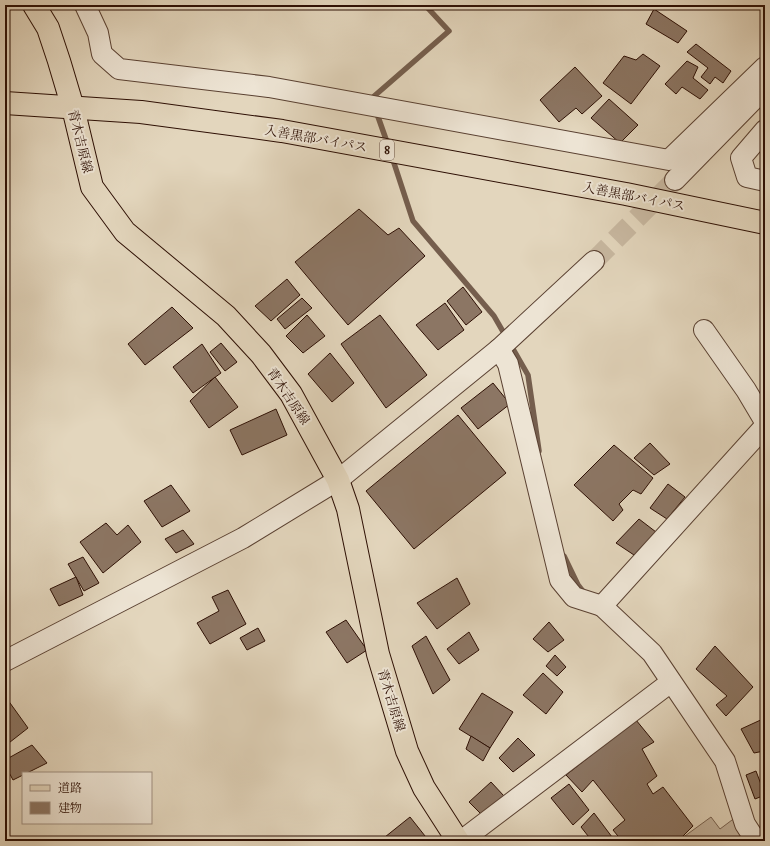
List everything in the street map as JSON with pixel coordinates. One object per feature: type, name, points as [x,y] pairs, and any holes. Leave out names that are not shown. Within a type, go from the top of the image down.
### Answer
[{"type":"main road","name":"青木吉原線","points":[[34,5],[48,28],[73,108],[92,187],[125,232],[226,316],[261,354],[291,394],[338,480],[348,509],[378,654],[407,751],[424,788],[458,841]]},
{"type":"main road","name":"入善黒部バイパス","points":[[5,103],[141,112],[282,131],[626,194],[765,223]]},
{"type":"street","points":[[86,5],[98,33],[102,54],[119,69],[269,87],[669,160],[765,67]]},
{"type":"street","points":[[675,180],[765,88]]},
{"type":"street","points":[[765,130],[741,158],[747,177],[765,181]]},
{"type":"street","points":[[5,661],[243,538],[338,480],[499,349],[594,261]]},
{"type":"street","points":[[704,330],[746,390],[765,422]]},
{"type":"street","points":[[499,349],[508,364],[560,580],[574,597],[602,606],[652,653],[725,761],[745,824],[756,841]]},
{"type":"street","points":[[602,606],[765,426]]},
{"type":"street","points":[[461,841],[671,682]]},
{"type":"shaded area","points":[[711,817],[720,829],[736,817],[749,841],[678,841]]},
{"type":"building","points":[[654,9],[687,31],[678,43],[646,24]]},
{"type":"building","points":[[696,44],[731,71],[723,83],[715,77],[710,84],[701,77],[708,68],[687,52]]},
{"type":"building","points":[[643,54],[660,66],[631,104],[603,83],[624,56],[636,60]]},
{"type":"building","points":[[687,61],[698,67],[693,78],[708,90],[700,99],[682,87],[676,94],[665,84]]},
{"type":"building","points":[[575,67],[602,96],[582,114],[576,108],[559,122],[540,100]]},
{"type":"building","points":[[609,99],[638,125],[620,143],[591,118]]},
{"type":"building","points":[[359,209],[388,235],[399,228],[425,256],[348,325],[295,262]]},
{"type":"building","points":[[287,279],[300,295],[271,321],[255,306]]},
{"type":"building","points":[[463,287],[482,312],[466,325],[447,301]]},
{"type":"building","points":[[302,298],[312,308],[285,329],[277,319]]},
{"type":"building","points":[[445,303],[464,330],[438,350],[416,325]]},
{"type":"building","points":[[172,307],[193,328],[145,365],[128,344]]},
{"type":"building","points":[[307,315],[325,336],[303,353],[286,336]]},
{"type":"building","points":[[380,315],[427,375],[386,408],[341,344]]},
{"type":"building","points":[[765,339],[765,349],[760,344]]},
{"type":"building","points":[[221,343],[237,362],[225,371],[210,352]]},
{"type":"building","points":[[202,344],[221,373],[193,393],[173,367]]},
{"type":"building","points":[[330,353],[354,383],[332,402],[308,374]]},
{"type":"building","points":[[215,377],[238,407],[209,428],[190,401]]},
{"type":"building","points":[[493,383],[510,404],[478,429],[461,408]]},
{"type":"building","points":[[276,409],[287,435],[242,455],[230,430]]},
{"type":"building","points":[[458,415],[506,473],[414,549],[366,491]]},
{"type":"building","points":[[650,443],[670,464],[654,475],[634,458]]},
{"type":"building","points":[[614,445],[653,478],[641,494],[633,490],[619,504],[623,510],[613,521],[574,485]]},
{"type":"building","points":[[668,484],[685,497],[667,519],[650,508]]},
{"type":"building","points":[[171,485],[190,511],[162,527],[144,501]]},
{"type":"building","points":[[639,519],[656,532],[634,555],[616,543]]},
{"type":"building","points":[[106,523],[117,535],[128,525],[141,542],[103,573],[80,542]]},
{"type":"building","points":[[183,530],[194,544],[176,553],[165,539]]},
{"type":"building","points":[[83,557],[99,583],[84,591],[68,564]]},
{"type":"building","points":[[76,577],[83,595],[59,606],[50,589]]},
{"type":"building","points":[[457,578],[470,604],[437,629],[417,603]]},
{"type":"building","points":[[228,590],[246,624],[210,644],[197,623],[219,611],[212,597]]},
{"type":"building","points":[[346,620],[367,650],[347,663],[326,632]]},
{"type":"building","points":[[549,622],[564,640],[548,652],[533,639]]},
{"type":"building","points":[[258,628],[265,641],[247,650],[240,638]]},
{"type":"building","points":[[469,632],[479,650],[459,664],[447,649]]},
{"type":"building","points":[[426,636],[450,680],[433,694],[412,646]]},
{"type":"building","points":[[715,646],[753,687],[726,716],[716,705],[727,696],[696,669]]},
{"type":"building","points":[[555,655],[566,667],[557,676],[546,666]]},
{"type":"building","points":[[543,673],[563,692],[546,714],[523,695]]},
{"type":"building","points":[[482,693],[513,712],[490,748],[459,729]]},
{"type":"building","points":[[5,696],[28,728],[5,746]]},
{"type":"building","points":[[765,718],[765,753],[764,751],[754,753],[741,729]]},
{"type":"building","points":[[636,720],[654,742],[642,749],[657,776],[647,784],[653,794],[663,787],[693,826],[678,841],[622,841],[613,830],[625,820],[593,780],[582,792],[566,775]]},
{"type":"building","points":[[471,736],[490,748],[483,761],[466,749]]},
{"type":"building","points":[[518,738],[535,755],[513,772],[499,758]]},
{"type":"building","points":[[32,745],[47,763],[29,772],[22,772],[22,776],[13,780],[5,765],[5,760]]},
{"type":"building","points":[[756,771],[765,795],[755,799],[746,775]]},
{"type":"building","points":[[491,782],[504,796],[483,816],[469,802]]},
{"type":"building","points":[[569,784],[589,810],[573,825],[551,798]]},
{"type":"building","points":[[594,813],[615,841],[592,841],[581,827]]},
{"type":"building","points":[[410,817],[429,841],[380,841]]},
{"type":"waterway","points":[[373,101],[372,98],[449,31],[425,5]]},
{"type":"waterway","points":[[376,111],[388,145]]},
{"type":"waterway","points":[[392,157],[413,221],[494,316],[528,375],[539,451]]},
{"type":"waterway","points":[[564,556],[578,585],[585,594]]},
{"type":"tunnel","points":[[594,261],[675,180]]}]
